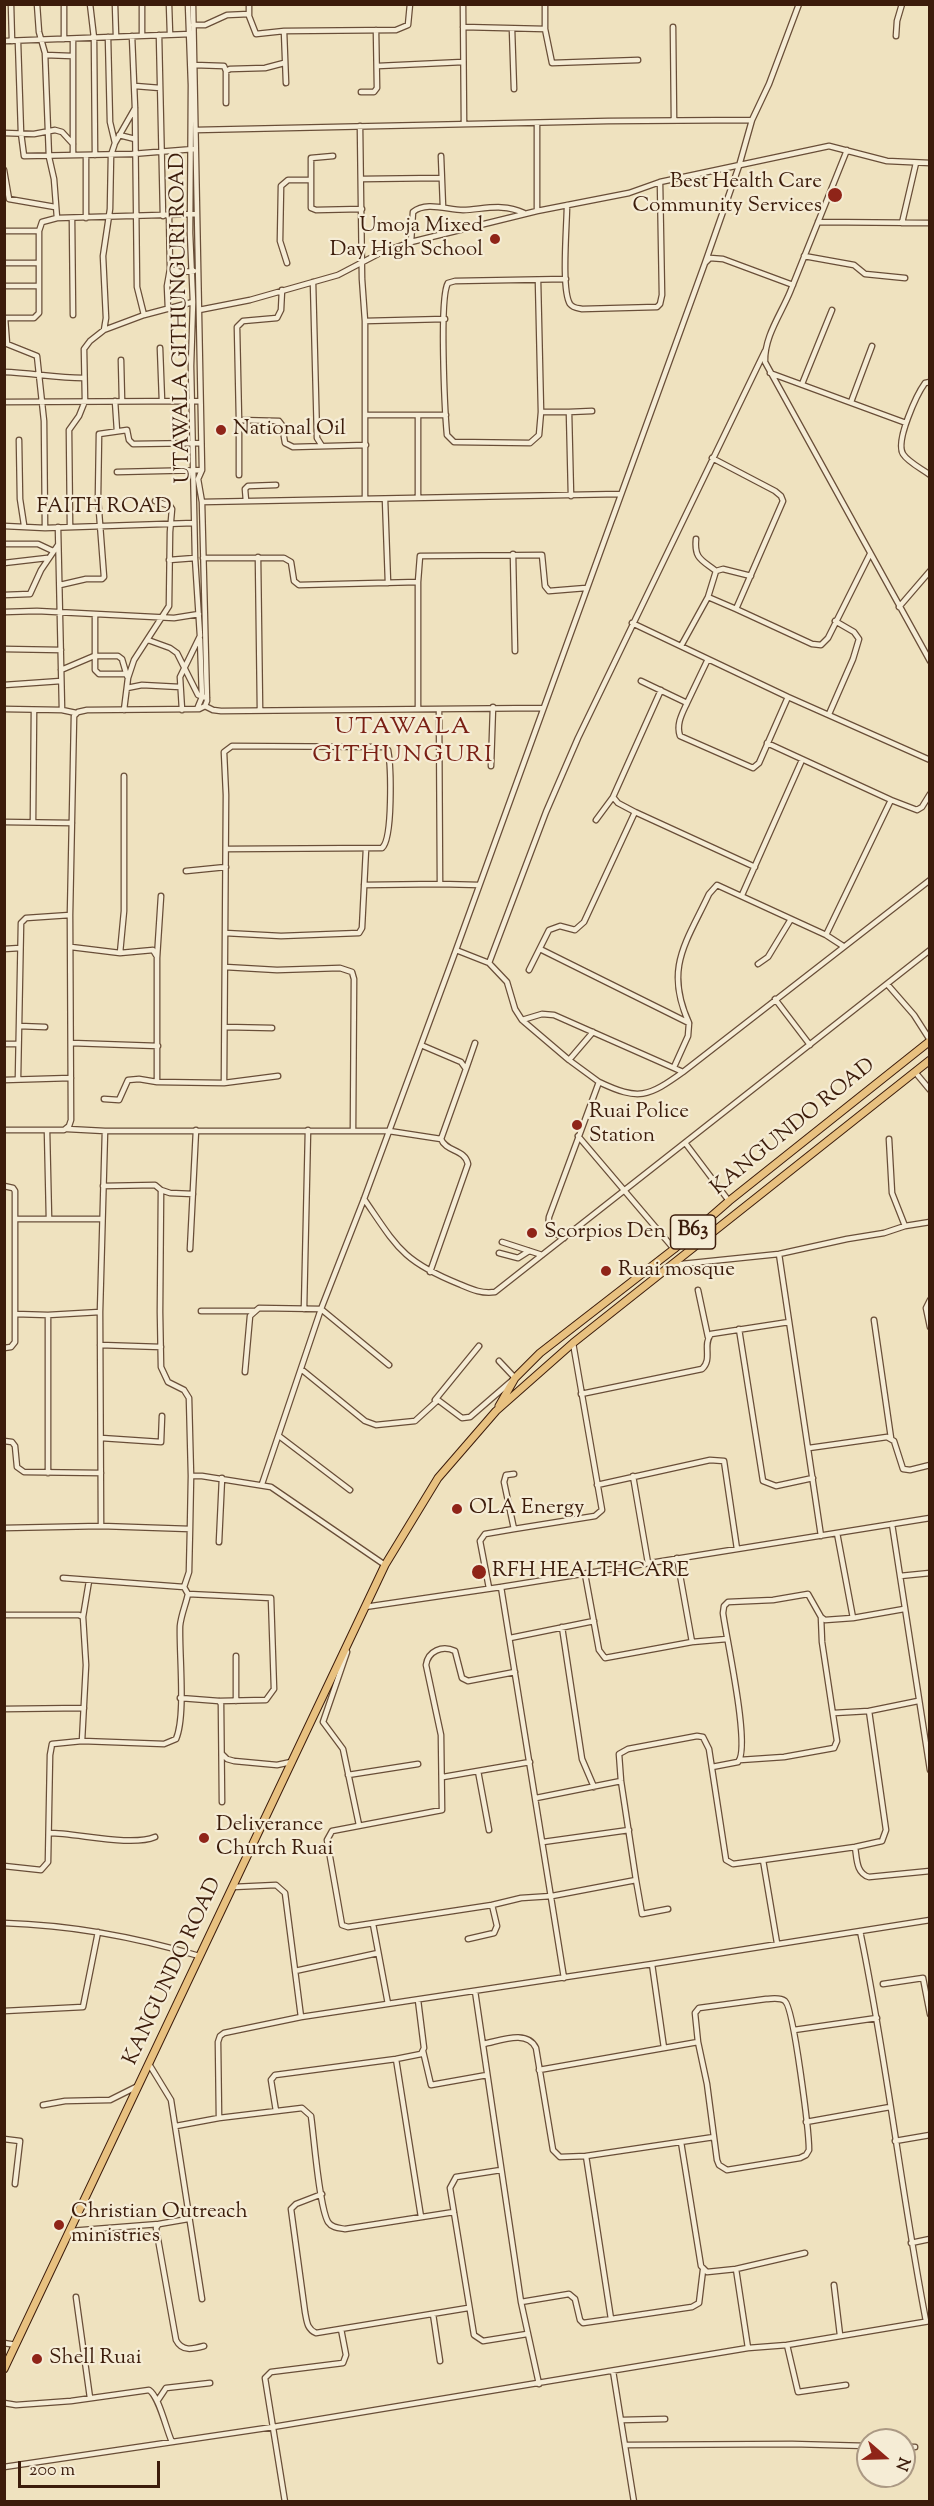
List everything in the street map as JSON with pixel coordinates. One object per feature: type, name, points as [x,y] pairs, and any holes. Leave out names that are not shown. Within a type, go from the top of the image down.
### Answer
[{"type":"highway","name":"KANGUNDO ROAD","points":[[496,1411],[515,1378],[540,1353],[674,1249],[729,1201],[929,1042]]},
{"type":"highway","name":"KANGUNDO ROAD","points":[[4,2369],[6,2359],[16,2345],[365,1607],[386,1565],[438,1478],[496,1411],[573,1343],[930,1060]]},
{"type":"highway","points":[[540,1353],[542,1359],[550,1363]]},
{"type":"street","points":[[11,4],[12,41]]},
{"type":"street","points":[[37,4],[45,55],[48,157],[54,179],[57,218]]},
{"type":"street","points":[[64,4],[64,39]]},
{"type":"street","points":[[90,4],[94,38],[95,155]]},
{"type":"street","points":[[115,4],[116,36]]},
{"type":"street","points":[[142,4],[142,36]]},
{"type":"street","points":[[169,4],[170,34]]},
{"type":"street","points":[[18,42],[24,156],[136,154],[194,149],[188,4]]},
{"type":"street","name":"UTAWALA GITHUNGURI ROAD","points":[[193,4],[191,34],[196,130],[194,149],[198,271],[195,294],[199,310],[202,470],[198,479],[202,502],[620,494]]},
{"type":"street","points":[[249,4],[249,14],[256,34],[284,31],[405,28],[410,19],[410,4]]},
{"type":"street","points":[[463,4],[464,124]]},
{"type":"street","points":[[545,4],[545,29],[552,63],[638,60]]},
{"type":"street","points":[[262,1484],[321,1308],[456,950],[705,263],[739,166],[752,120],[769,84],[799,4]]},
{"type":"street","points":[[896,36],[902,4]]},
{"type":"street","points":[[193,25],[205,25],[227,15],[249,14]]},
{"type":"street","points":[[463,27],[545,29]]},
{"type":"street","points":[[674,27],[674,120]]},
{"type":"street","points":[[512,29],[514,89]]},
{"type":"street","points":[[361,92],[376,90],[378,66],[376,30]]},
{"type":"street","points":[[284,31],[286,83]]},
{"type":"street","points":[[4,41],[191,34]]},
{"type":"street","points":[[159,35],[161,151],[170,269],[168,309]]},
{"type":"street","points":[[132,36],[135,86],[137,287],[144,315]]},
{"type":"street","points":[[108,37],[110,122],[115,143]]},
{"type":"street","points":[[73,39],[73,155]]},
{"type":"street","points":[[45,55],[72,56]]},
{"type":"street","points":[[378,66],[463,62]]},
{"type":"street","points":[[226,71],[265,68],[284,63]]},
{"type":"street","points":[[194,64],[224,66],[226,103]]},
{"type":"street","points":[[135,86],[160,88]]},
{"type":"street","points":[[104,330],[106,318],[103,256],[108,218],[111,155],[119,135],[135,108]]},
{"type":"street","points":[[196,130],[752,120]]},
{"type":"street","points":[[537,123],[537,211]]},
{"type":"street","points":[[360,126],[365,321],[365,499]]},
{"type":"street","points":[[4,133],[58,130],[73,144]]},
{"type":"street","points":[[119,135],[135,139]]},
{"type":"street","points":[[199,310],[250,300],[339,274],[411,242],[537,211],[629,193],[660,182],[830,146],[887,161],[930,163]]},
{"type":"street","points":[[489,963],[546,812],[578,738],[765,351],[847,150]]},
{"type":"street","points":[[86,155],[86,218]]},
{"type":"street","points":[[333,156],[311,158],[310,180],[313,209],[362,209]]},
{"type":"street","points":[[441,156],[440,178],[443,207]]},
{"type":"street","points":[[902,223],[916,163]]},
{"type":"street","points":[[4,170],[9,199],[55,207]]},
{"type":"street","points":[[362,179],[440,178]]},
{"type":"street","points":[[287,263],[280,241],[281,186],[288,180],[310,180]]},
{"type":"street","points":[[567,205],[567,296],[574,308],[648,308],[660,304],[662,295],[660,182]]},
{"type":"street","points":[[411,242],[413,212],[418,208],[443,207],[465,210],[495,206],[511,208],[525,214]]},
{"type":"street","points":[[45,528],[41,376],[35,354],[7,344],[5,318],[37,316],[39,231],[42,222],[57,218],[195,214],[191,272],[195,294],[191,366],[194,523],[206,706],[221,711],[543,708]]},
{"type":"street","points":[[72,218],[73,315]]},
{"type":"street","points":[[818,222],[930,223]]},
{"type":"street","points":[[4,231],[39,231]]},
{"type":"street","points":[[804,256],[854,265],[865,274],[905,278]]},
{"type":"street","points":[[705,263],[711,258],[723,259],[793,285]]},
{"type":"street","points":[[4,264],[39,263]]},
{"type":"street","points":[[170,269],[180,272],[198,271]]},
{"type":"street","points":[[538,280],[541,412],[539,435],[530,443],[454,442],[447,435],[446,415],[444,294],[448,283],[566,279]]},
{"type":"street","points":[[313,282],[317,438],[322,446]]},
{"type":"street","points":[[4,286],[39,286]]},
{"type":"street","points":[[239,475],[237,327],[243,321],[277,318],[282,310],[282,290]]},
{"type":"street","points":[[70,526],[69,430],[79,416],[85,401],[83,378],[86,345],[104,330],[144,315],[193,302]]},
{"type":"street","points":[[802,384],[832,310]]},
{"type":"street","points":[[365,321],[445,319]]},
{"type":"street","points":[[851,402],[872,346]]},
{"type":"street","points":[[160,348],[162,401]]},
{"type":"street","points":[[765,351],[765,362],[769,373],[930,661]]},
{"type":"street","points":[[121,360],[122,401]]},
{"type":"street","points":[[4,372],[34,373],[55,378],[83,378]]},
{"type":"street","points":[[769,373],[906,423]]},
{"type":"street","points":[[930,382],[925,383],[918,393],[915,406],[906,423],[901,445],[903,454],[930,475]]},
{"type":"street","points":[[115,401],[117,431]]},
{"type":"street","points":[[4,402],[200,401]]},
{"type":"street","points":[[541,412],[592,411]]},
{"type":"street","points":[[569,412],[571,496]]},
{"type":"street","points":[[366,415],[446,415]]},
{"type":"street","points":[[418,416],[418,498]]},
{"type":"street","points":[[238,420],[279,421],[282,425],[285,443],[289,446],[366,445]]},
{"type":"street","points":[[60,585],[71,581],[104,577],[97,437],[102,433],[117,431],[128,432],[129,440],[133,444],[200,443]]},
{"type":"street","points":[[19,440],[24,525]]},
{"type":"street","points":[[712,458],[775,491],[783,501],[736,609]]},
{"type":"street","points":[[117,472],[202,470]]},
{"type":"street","points":[[246,501],[245,489],[248,486],[276,485]]},
{"type":"street","points":[[385,499],[388,583]]},
{"type":"street","points":[[127,676],[134,660],[169,606],[171,506],[155,501]]},
{"type":"street","points":[[197,709],[204,698],[202,502]]},
{"type":"street","name":"FAITH ROAD","points":[[4,526],[24,525],[45,528],[203,522]]},
{"type":"street","points":[[58,527],[62,710]]},
{"type":"street","points":[[696,539],[697,556],[716,571]]},
{"type":"street","points":[[4,544],[38,544],[53,551]]},
{"type":"street","points":[[4,595],[30,594],[47,558],[58,545]]},
{"type":"street","points":[[513,554],[515,651]]},
{"type":"street","points":[[708,597],[818,645],[826,642],[870,554]]},
{"type":"street","points":[[418,709],[420,556],[542,555],[545,586],[549,591],[586,588]]},
{"type":"street","points":[[258,557],[260,710]]},
{"type":"street","points":[[203,558],[258,557],[289,560],[294,581],[299,585],[418,582]]},
{"type":"street","points":[[4,563],[47,558]]},
{"type":"street","points":[[169,560],[195,558]]},
{"type":"street","points":[[716,571],[723,569],[751,576]]},
{"type":"street","points":[[681,646],[708,597],[716,571]]},
{"type":"street","points":[[899,607],[930,571]]},
{"type":"street","points":[[4,612],[163,617],[186,617],[199,614]]},
{"type":"street","points":[[95,614],[96,673],[127,676]]},
{"type":"street","points":[[829,714],[856,654],[858,639],[854,632],[835,621]]},
{"type":"street","points":[[632,623],[788,697],[930,760]]},
{"type":"street","points":[[182,710],[180,677],[200,636]]},
{"type":"street","points":[[148,640],[174,650],[186,667],[198,695],[204,698]]},
{"type":"street","points":[[4,649],[61,650]]},
{"type":"street","points":[[61,669],[94,656],[120,657],[127,676],[124,710]]},
{"type":"street","points":[[708,659],[679,719],[678,730],[680,736],[686,740],[753,768],[759,763],[788,697]]},
{"type":"street","points":[[4,685],[61,681]]},
{"type":"street","points":[[641,681],[687,703]]},
{"type":"street","points":[[127,688],[142,685],[180,687]]},
{"type":"street","points":[[596,820],[613,797],[661,690]]},
{"type":"street","points":[[4,709],[62,710],[76,713],[87,710],[182,710],[206,706]]},
{"type":"street","points":[[491,766],[493,707]]},
{"type":"street","points":[[439,709],[440,884]]},
{"type":"street","points":[[33,822],[34,710]]},
{"type":"street","points":[[67,1129],[70,1120],[71,1078],[70,915],[73,721],[76,713]]},
{"type":"street","points":[[767,743],[917,810],[922,807],[930,794]]},
{"type":"street","points":[[224,1083],[226,849],[224,752],[230,747],[384,747],[389,752],[387,840],[382,848],[226,849]]},
{"type":"street","points":[[742,895],[802,760]]},
{"type":"street","points":[[120,953],[124,911],[124,776]]},
{"type":"street","points":[[613,797],[618,803],[635,812],[755,867]]},
{"type":"street","points":[[826,935],[891,800]]},
{"type":"street","points":[[529,970],[553,927],[575,930],[584,922],[635,812]]},
{"type":"street","points":[[4,822],[72,823]]},
{"type":"street","points":[[225,933],[281,936],[354,935],[359,933],[362,928],[366,849]]},
{"type":"street","points":[[186,871],[226,867]]},
{"type":"street","points":[[456,950],[489,963],[507,982],[515,1009],[522,1020],[569,1060],[599,1082],[628,1093],[644,1095],[651,1093],[683,1072],[930,880]]},
{"type":"street","points":[[364,885],[479,885]]},
{"type":"street","points":[[674,1067],[688,1036],[689,1023],[678,991],[676,974],[680,959],[713,888],[720,885],[826,935],[843,946]]},
{"type":"street","points":[[157,1082],[157,958],[161,896]]},
{"type":"street","points":[[18,1078],[21,923],[26,918],[70,915]]},
{"type":"street","points":[[758,964],[768,957],[791,919]]},
{"type":"street","points":[[71,947],[120,953],[153,950],[157,958]]},
{"type":"street","points":[[4,949],[20,948]]},
{"type":"street","points":[[540,949],[689,1023]]},
{"type":"street","points":[[364,1198],[405,1255],[430,1272],[488,1293],[495,1292],[930,950]]},
{"type":"street","points":[[225,967],[277,970],[340,968],[352,972],[354,979],[353,1131]]},
{"type":"street","points":[[887,984],[914,1015],[929,1042]]},
{"type":"street","points":[[776,999],[810,1045]]},
{"type":"street","points":[[522,1020],[550,1014],[683,1072]]},
{"type":"street","points":[[19,1026],[45,1027]]},
{"type":"street","points":[[225,1027],[272,1028]]},
{"type":"street","points":[[569,1060],[593,1032]]},
{"type":"street","points":[[71,1043],[158,1046]]},
{"type":"street","points":[[441,1139],[475,1043]]},
{"type":"street","points":[[4,1044],[18,1044]]},
{"type":"street","points":[[421,1045],[461,1062],[466,1069]]},
{"type":"street","points":[[915,1072],[930,1089]]},
{"type":"street","points":[[104,1099],[119,1100],[128,1080],[224,1083],[278,1076]]},
{"type":"street","points":[[4,1080],[71,1078]]},
{"type":"street","points":[[564,1238],[551,1232],[548,1225],[599,1082]]},
{"type":"street","points":[[4,1130],[389,1131],[441,1139],[447,1147],[463,1155],[468,1164],[430,1272]]},
{"type":"street","points":[[47,1130],[49,1219]]},
{"type":"street","points":[[190,1249],[196,1130]]},
{"type":"street","points":[[304,1309],[308,1130]]},
{"type":"street","points":[[101,1526],[100,1312],[105,1131]]},
{"type":"street","points":[[578,1136],[674,1249]]},
{"type":"street","points":[[889,1138],[892,1193],[905,1226]]},
{"type":"street","points":[[686,1144],[729,1201]]},
{"type":"street","points":[[103,1186],[155,1185],[161,1191],[193,1194]]},
{"type":"street","points":[[4,1186],[13,1188],[15,1191],[16,1219],[15,1342],[11,1347],[4,1348]]},
{"type":"street","points":[[4,1866],[33,1870],[45,1867],[49,1833],[50,1748],[52,1744],[82,1741],[164,1744],[171,1743],[179,1732],[180,1624],[188,1594],[184,1587],[189,1572],[191,1476],[189,1398],[184,1390],[168,1382],[164,1375],[161,1347],[161,1191]]},
{"type":"street","points":[[16,1219],[102,1219]]},
{"type":"street","points":[[668,1266],[779,1254],[930,1222]]},
{"type":"street","points":[[502,1242],[542,1256]]},
{"type":"street","points":[[499,1253],[518,1258],[529,1251]]},
{"type":"street","points":[[779,1254],[821,1536]]},
{"type":"street","points":[[581,1394],[702,1369],[708,1360],[708,1337],[698,1290]]},
{"type":"street","points":[[930,1300],[926,1308],[930,1327]]},
{"type":"street","points":[[245,1372],[250,1316],[259,1308],[321,1308],[389,1365]]},
{"type":"street","points":[[201,1311],[254,1311]]},
{"type":"street","points":[[15,1314],[100,1312]]},
{"type":"street","points":[[48,1315],[48,1473]]},
{"type":"street","points":[[874,1320],[891,1438],[903,1469],[910,1470],[930,1465]]},
{"type":"street","points":[[708,1337],[739,1329],[789,1322]]},
{"type":"street","points":[[739,1329],[763,1481],[777,1486],[813,1478]]},
{"type":"street","points":[[489,1588],[480,1541],[485,1534],[599,1514],[602,1507],[573,1343]]},
{"type":"street","points":[[100,1346],[161,1347]]},
{"type":"street","points":[[301,1369],[371,1424],[416,1421],[479,1346]]},
{"type":"street","points":[[434,1401],[441,1401],[466,1419],[515,1378],[499,1361]]},
{"type":"street","points":[[101,1438],[161,1442],[162,1416]]},
{"type":"street","points":[[279,1436],[350,1490]]},
{"type":"street","points":[[809,1448],[891,1438]]},
{"type":"street","points":[[4,1441],[12,1442],[15,1446],[17,1467],[20,1470],[48,1473],[101,1473]]},
{"type":"street","points":[[597,1485],[710,1460],[724,1461],[737,1549]]},
{"type":"street","points":[[514,1474],[507,1475],[504,1482],[514,1529]]},
{"type":"street","points":[[191,1476],[271,1487],[386,1565]]},
{"type":"street","points":[[633,1476],[648,1563]]},
{"type":"street","points":[[219,1542],[222,1479]]},
{"type":"street","points":[[365,1607],[930,1518]]},
{"type":"street","points":[[892,1524],[918,1701],[927,1735],[930,1770]]},
{"type":"street","points":[[4,1528],[101,1526],[190,1529]]},
{"type":"street","points":[[837,1533],[853,1618]]},
{"type":"street","points":[[677,1558],[692,1642]]},
{"type":"street","points":[[900,1576],[930,1573]]},
{"type":"street","points":[[585,1574],[599,1650],[605,1658],[692,1642],[727,1639]]},
{"type":"street","points":[[63,1578],[184,1587]]},
{"type":"street","points":[[82,1741],[86,1665],[83,1617],[89,1581]]},
{"type":"street","points":[[501,1587],[564,1978]]},
{"type":"street","points":[[180,1698],[219,1701],[266,1700],[274,1689],[271,1599],[188,1594]]},
{"type":"street","points":[[712,1767],[740,1760],[784,1757],[834,1748],[837,1741],[822,1642],[821,1617],[808,1594],[773,1600],[728,1602],[724,1606],[723,1613],[739,1710],[743,1753],[740,1760]]},
{"type":"street","points":[[821,1617],[830,1621],[904,1609]]},
{"type":"street","points":[[4,1615],[79,1615],[83,1617]]},
{"type":"street","points":[[510,1638],[594,1621]]},
{"type":"street","points":[[562,1627],[582,1759],[594,1787]]},
{"type":"street","points":[[349,1640],[338,1682],[323,1722],[343,1749],[359,1826]]},
{"type":"street","points":[[515,1672],[468,1681],[462,1678],[455,1651],[438,1650],[428,1658],[426,1665],[441,1735],[442,1810],[332,1831],[327,1840],[327,1849],[340,1923],[345,1927],[373,1924],[492,1905],[521,1898],[552,1896],[636,1880]]},
{"type":"street","points":[[236,1656],[236,1701]]},
{"type":"street","points":[[219,1701],[221,1704],[222,1802]]},
{"type":"street","points":[[834,1713],[869,1711],[918,1701]]},
{"type":"street","points":[[4,1709],[84,1708]]},
{"type":"street","points":[[668,1909],[642,1914],[618,1758],[623,1750],[698,1736],[707,1741],[727,1863],[855,1847],[882,1841],[886,1830],[869,1711]]},
{"type":"street","points":[[222,1754],[234,1761],[277,1765],[291,1762]]},
{"type":"street","points":[[442,1777],[530,1762]]},
{"type":"street","points":[[348,1775],[418,1764]]},
{"type":"street","points":[[277,1765],[283,1778]]},
{"type":"street","points":[[478,1771],[489,1830]]},
{"type":"street","points":[[536,1798],[621,1781]]},
{"type":"street","points":[[543,1842],[629,1830]]},
{"type":"street","points":[[49,1833],[142,1840],[155,1837]]},
{"type":"street","points":[[855,1847],[859,1869],[863,1875],[869,1877],[930,1870]]},
{"type":"street","points":[[764,1860],[777,1943]]},
{"type":"street","points":[[232,1887],[276,1886],[282,1888],[285,1893],[301,2017]]},
{"type":"street","points":[[468,1939],[494,1933],[497,1926],[492,1905]]},
{"type":"street","points":[[219,2118],[218,2042],[224,2033],[301,2017],[930,1920]]},
{"type":"street","points":[[4,1923],[72,1927],[199,1956]]},
{"type":"street","points":[[373,1924],[388,2004]]},
{"type":"street","points":[[4,2467],[273,2427],[748,2348],[787,2345],[928,2321],[911,2243],[877,2018],[860,1931]]},
{"type":"street","points":[[4,2011],[83,2007],[98,1932]]},
{"type":"street","points":[[295,1971],[378,1953]]},
{"type":"street","points":[[652,1964],[664,2048]]},
{"type":"street","points":[[883,1984],[923,1978],[930,2014]]},
{"type":"street","points":[[475,1991],[521,2302],[539,2384]]},
{"type":"street","points":[[766,1999],[784,2001],[794,2030],[809,2150],[806,2155],[790,2160],[723,2169],[717,2160],[707,2084],[698,2042],[695,2013],[699,2008],[766,1999]]},
{"type":"street","points":[[418,2000],[423,2052],[430,2085],[487,2075]]},
{"type":"street","points":[[794,2030],[877,2018]]},
{"type":"street","points":[[483,2044],[523,2037],[528,2038],[536,2048],[555,2155],[566,2158],[586,2157],[714,2137]]},
{"type":"street","points":[[539,2070],[698,2042]]},
{"type":"street","points":[[276,2110],[271,2080],[275,2075],[396,2059],[423,2052]]},
{"type":"street","points":[[396,2059],[421,2217]]},
{"type":"street","points":[[149,2064],[170,2096],[202,2299]]},
{"type":"street","points":[[43,2105],[65,2101],[110,2100],[139,2085]]},
{"type":"street","points":[[806,2122],[890,2107]]},
{"type":"street","points":[[176,2126],[219,2118],[302,2108],[311,2116],[328,2221],[338,2228],[454,2212]]},
{"type":"street","points":[[895,2140],[930,2135]]},
{"type":"street","points":[[4,2139],[20,2141],[15,2184]]},
{"type":"street","points":[[521,2302],[568,2294],[575,2299],[580,2320],[583,2323],[692,2307],[699,2303],[703,2270],[681,2142]]},
{"type":"street","points":[[586,2157],[611,2319]]},
{"type":"street","points":[[501,2170],[456,2177],[450,2188],[468,2308],[474,2335],[478,2339],[483,2341],[527,2334]]},
{"type":"street","points":[[322,2194],[296,2204],[291,2209],[290,2217],[308,2327],[316,2333],[468,2308]]},
{"type":"street","points":[[70,2231],[159,2224],[189,2218]]},
{"type":"street","points":[[159,2224],[156,2228],[176,2340],[186,2348],[204,2346]]},
{"type":"street","points":[[911,2243],[930,2239]]},
{"type":"street","points":[[703,2270],[707,2272],[736,2269],[805,2253]]},
{"type":"street","points":[[736,2269],[748,2348]]},
{"type":"street","points":[[834,2284],[840,2335]]},
{"type":"street","points":[[76,2297],[90,2398]]},
{"type":"street","points":[[433,2314],[440,2361]]},
{"type":"street","points":[[285,2502],[265,2378],[267,2374],[343,2363],[346,2355],[341,2329]]},
{"type":"street","points":[[4,2343],[16,2345]]},
{"type":"street","points":[[787,2345],[798,2392],[846,2385]]},
{"type":"street","points":[[613,2371],[634,2502]]},
{"type":"street","points":[[158,2400],[166,2388],[210,2383]]},
{"type":"street","points":[[5,2406],[149,2390],[158,2400],[165,2428],[172,2442]]},
{"type":"street","points":[[622,2420],[665,2419]]},
{"type":"street","points":[[626,2445],[856,2446]]},
{"type":"place","name":"Best Health Care Community Services","points":[[835,195]]},
{"type":"place","name":"Umoja Mixed Day High School","points":[[495,239]]},
{"type":"place","name":"National Oil","points":[[221,430]]},
{"type":"place","name":"Ruai Police Station","points":[[577,1125]]},
{"type":"place","name":"Scorpios Den","points":[[532,1233]]},
{"type":"place","name":"Ruai mosque","points":[[606,1271]]},
{"type":"place","name":"OLA Energy","points":[[457,1509]]},
{"type":"place","name":"RFH HEALTHCARE","points":[[479,1572]]},
{"type":"place","name":"Deliverance Church Ruai","points":[[204,1838]]},
{"type":"place","name":"Christian Outreach ministries","points":[[59,2225]]},
{"type":"place","name":"Shell Ruai","points":[[37,2359]]},
{"type":"district","name":"UTAWALA GITHUNGURI","points":[[403,743]]}]
